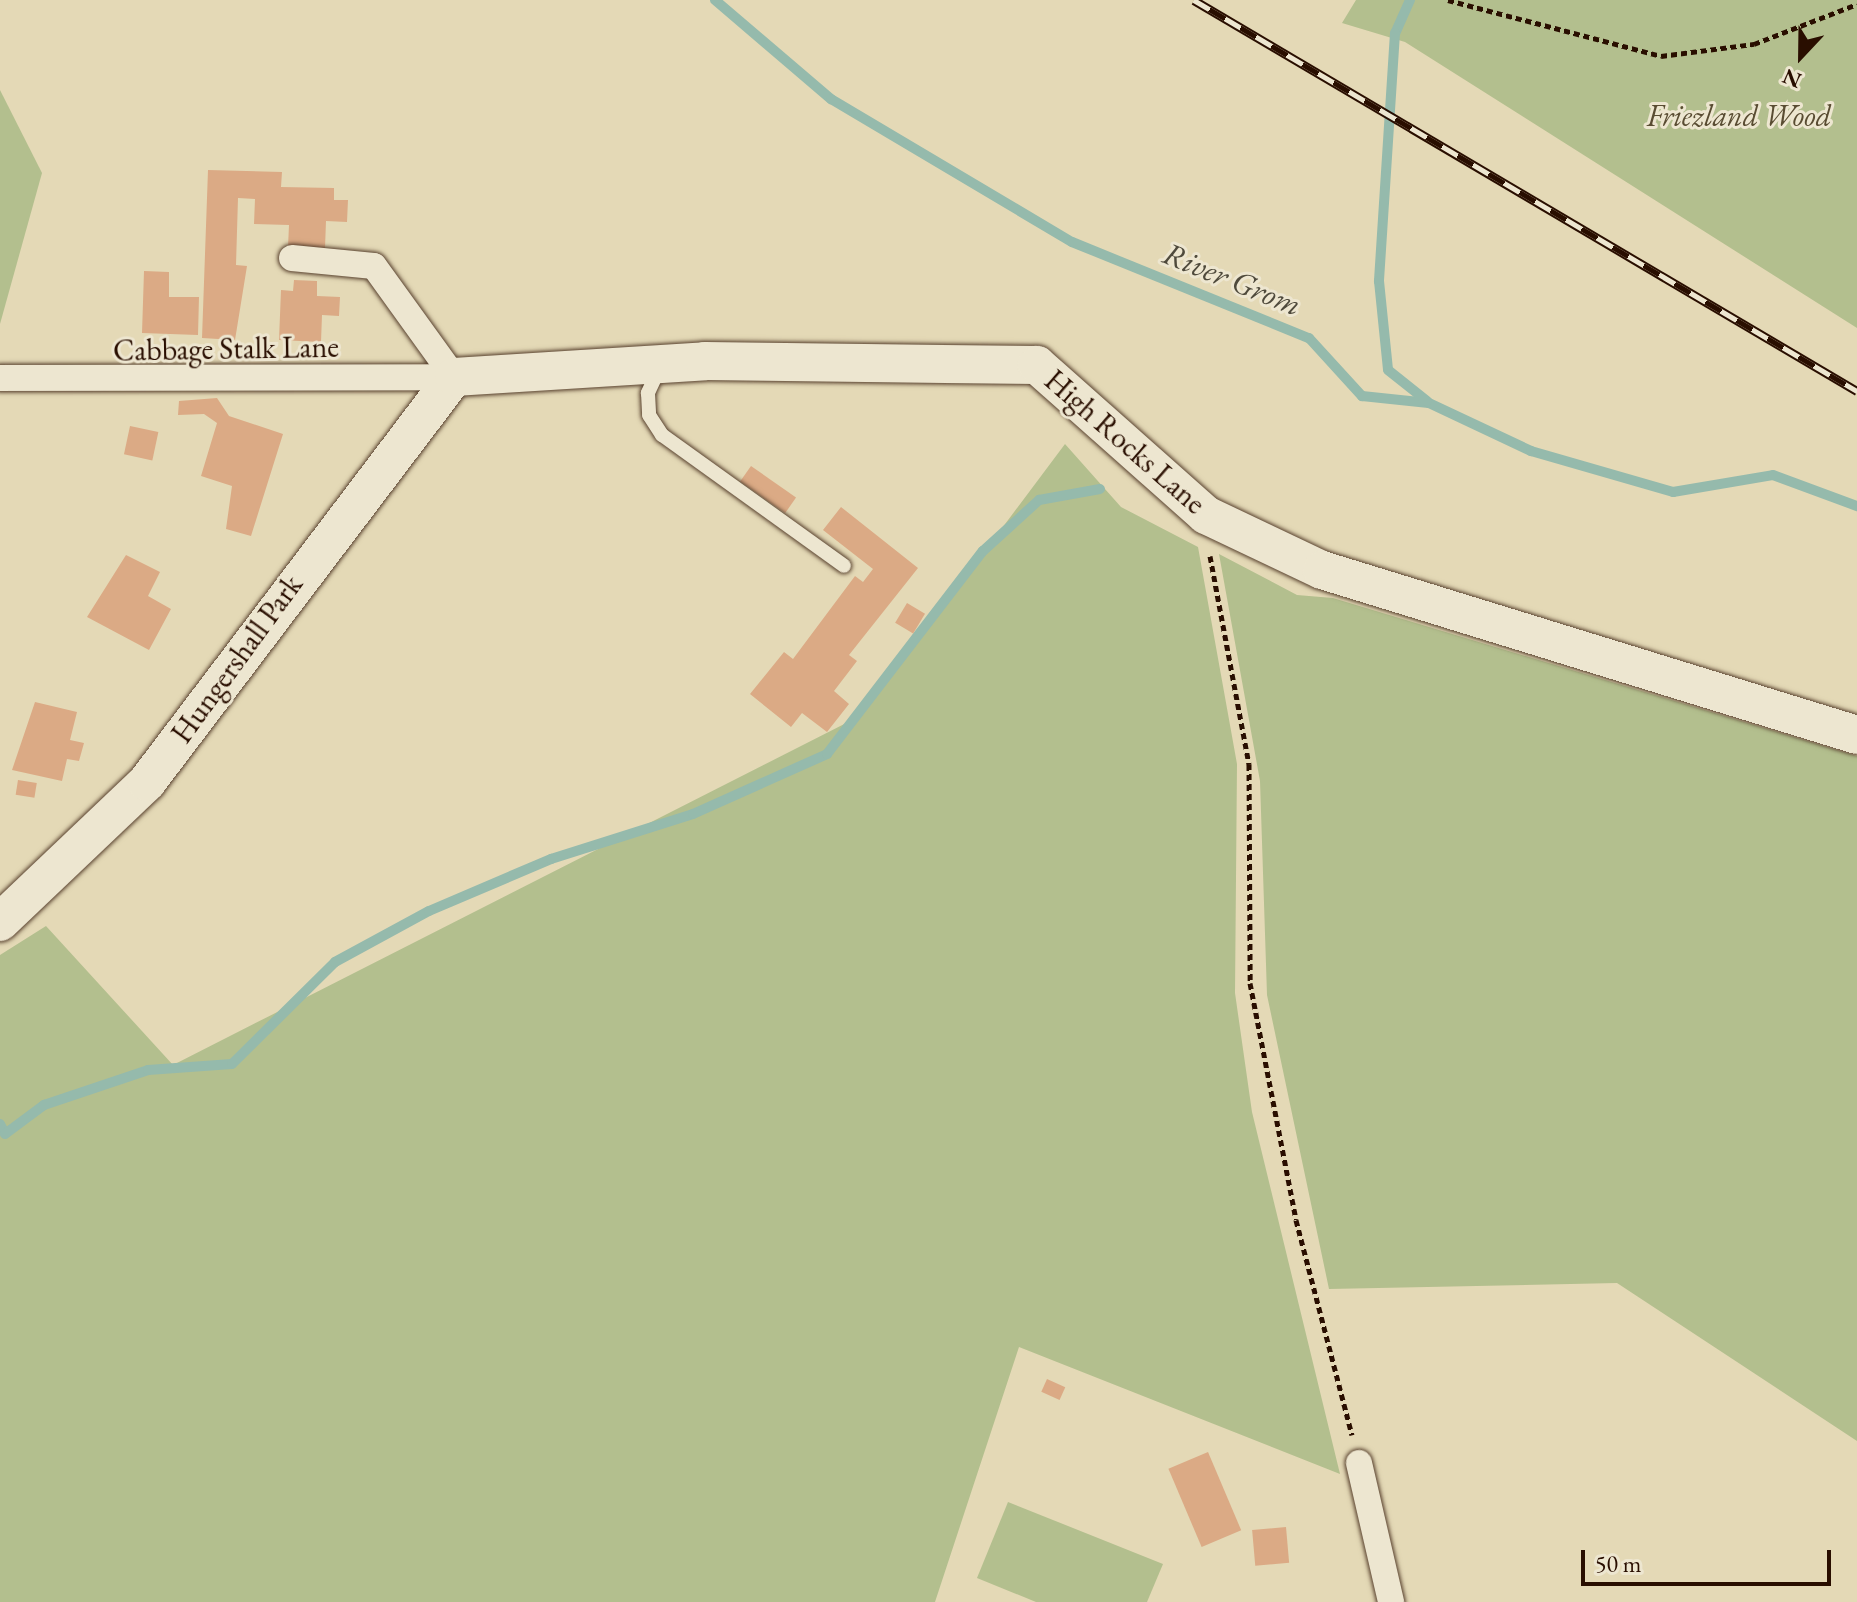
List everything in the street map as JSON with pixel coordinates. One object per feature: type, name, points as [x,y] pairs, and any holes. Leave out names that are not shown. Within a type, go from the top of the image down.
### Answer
[{"type":"street","points":[[292,258],[374,266],[454,377]]},
{"type":"street","name":"High Rocks Lane","points":[[454,377],[662,363],[1037,365],[1206,515],[1336,575],[1857,735]]},
{"type":"street","name":"Cabbage Stalk Lane","points":[[0,378],[454,377]]},
{"type":"street","name":"Hungershall Park","points":[[0,922],[147,782],[454,377]]},
{"type":"street","points":[[1359,1463],[1391,1602]]},
{"type":"lane","points":[[662,363],[648,393],[649,415],[662,435],[844,566]]},
{"type":"path","points":[[1448,0],[1661,56],[1754,44],[1857,4]]},
{"type":"path","points":[[1206,515],[1249,764],[1250,983],[1296,1220],[1359,1463]]},
{"type":"green space","name":"Friezland Wood","points":[[1356,0],[1857,0],[1857,328],[1405,42],[1342,23]]},
{"type":"green space","points":[[0,90],[42,173],[0,324]]},
{"type":"green space","points":[[1065,444],[1121,507],[1198,547],[1237,764],[1235,993],[1252,1112],[1340,1474],[1019,1347],[935,1602],[0,1602],[0,955],[46,926],[173,1065],[862,715]]},
{"type":"green space","points":[[1219,554],[1297,595],[1333,598],[1857,756],[1857,1441],[1617,1283],[1329,1289],[1267,995],[1260,781]]},
{"type":"green space","points":[[1008,1502],[1163,1564],[1147,1602],[1036,1602],[977,1578]]},
{"type":"building","points":[[208,170],[282,172],[281,187],[334,188],[334,200],[348,200],[347,222],[326,221],[325,248],[288,247],[289,225],[254,224],[255,199],[238,198],[236,265],[247,266],[235,340],[202,338]]},
{"type":"building","points":[[144,271],[169,272],[169,297],[199,297],[198,335],[142,333]]},
{"type":"building","points":[[294,280],[317,281],[317,296],[340,297],[339,316],[322,315],[321,342],[279,340],[281,290],[293,291]]},
{"type":"building","points":[[217,398],[229,416],[283,434],[251,536],[226,529],[232,486],[201,476],[217,423],[204,414],[178,415],[179,401]]},
{"type":"building","points":[[130,426],[158,432],[152,460],[124,454]]},
{"type":"building","points":[[751,466],[796,498],[785,513],[740,482]]},
{"type":"building","points":[[841,507],[918,568],[849,655],[857,661],[834,691],[849,704],[827,732],[802,713],[791,727],[750,694],[784,652],[793,659],[855,576],[863,582],[873,569],[823,530]]},
{"type":"building","points":[[126,555],[160,572],[148,596],[171,609],[149,650],[87,617]]},
{"type":"building","points":[[907,603],[925,614],[913,634],[895,623]]},
{"type":"building","points":[[35,702],[77,712],[70,740],[84,743],[79,761],[67,759],[62,781],[12,770]]},
{"type":"building","points":[[18,780],[37,783],[34,798],[16,795]]},
{"type":"building","points":[[1047,1379],[1065,1387],[1060,1400],[1041,1392]]},
{"type":"building","points":[[1208,1452],[1241,1530],[1202,1547],[1168,1469]]},
{"type":"building","points":[[1286,1527],[1289,1563],[1255,1566],[1252,1530]]},
{"type":"waterway","name":"River Grom","points":[[715,0],[831,99],[1072,242],[1309,338],[1362,396],[1429,403],[1531,451],[1673,492],[1773,475],[1857,506]]},
{"type":"waterway","points":[[1410,0],[1395,33],[1379,281],[1388,370],[1427,401]]},
{"type":"waterway","points":[[0,1124],[5,1134],[44,1105],[148,1070],[232,1064],[335,962],[429,911],[551,859],[693,814],[827,754],[983,551],[1039,500],[1100,489]]},
{"type":"railway","points":[[1194,0],[1857,391]]}]
